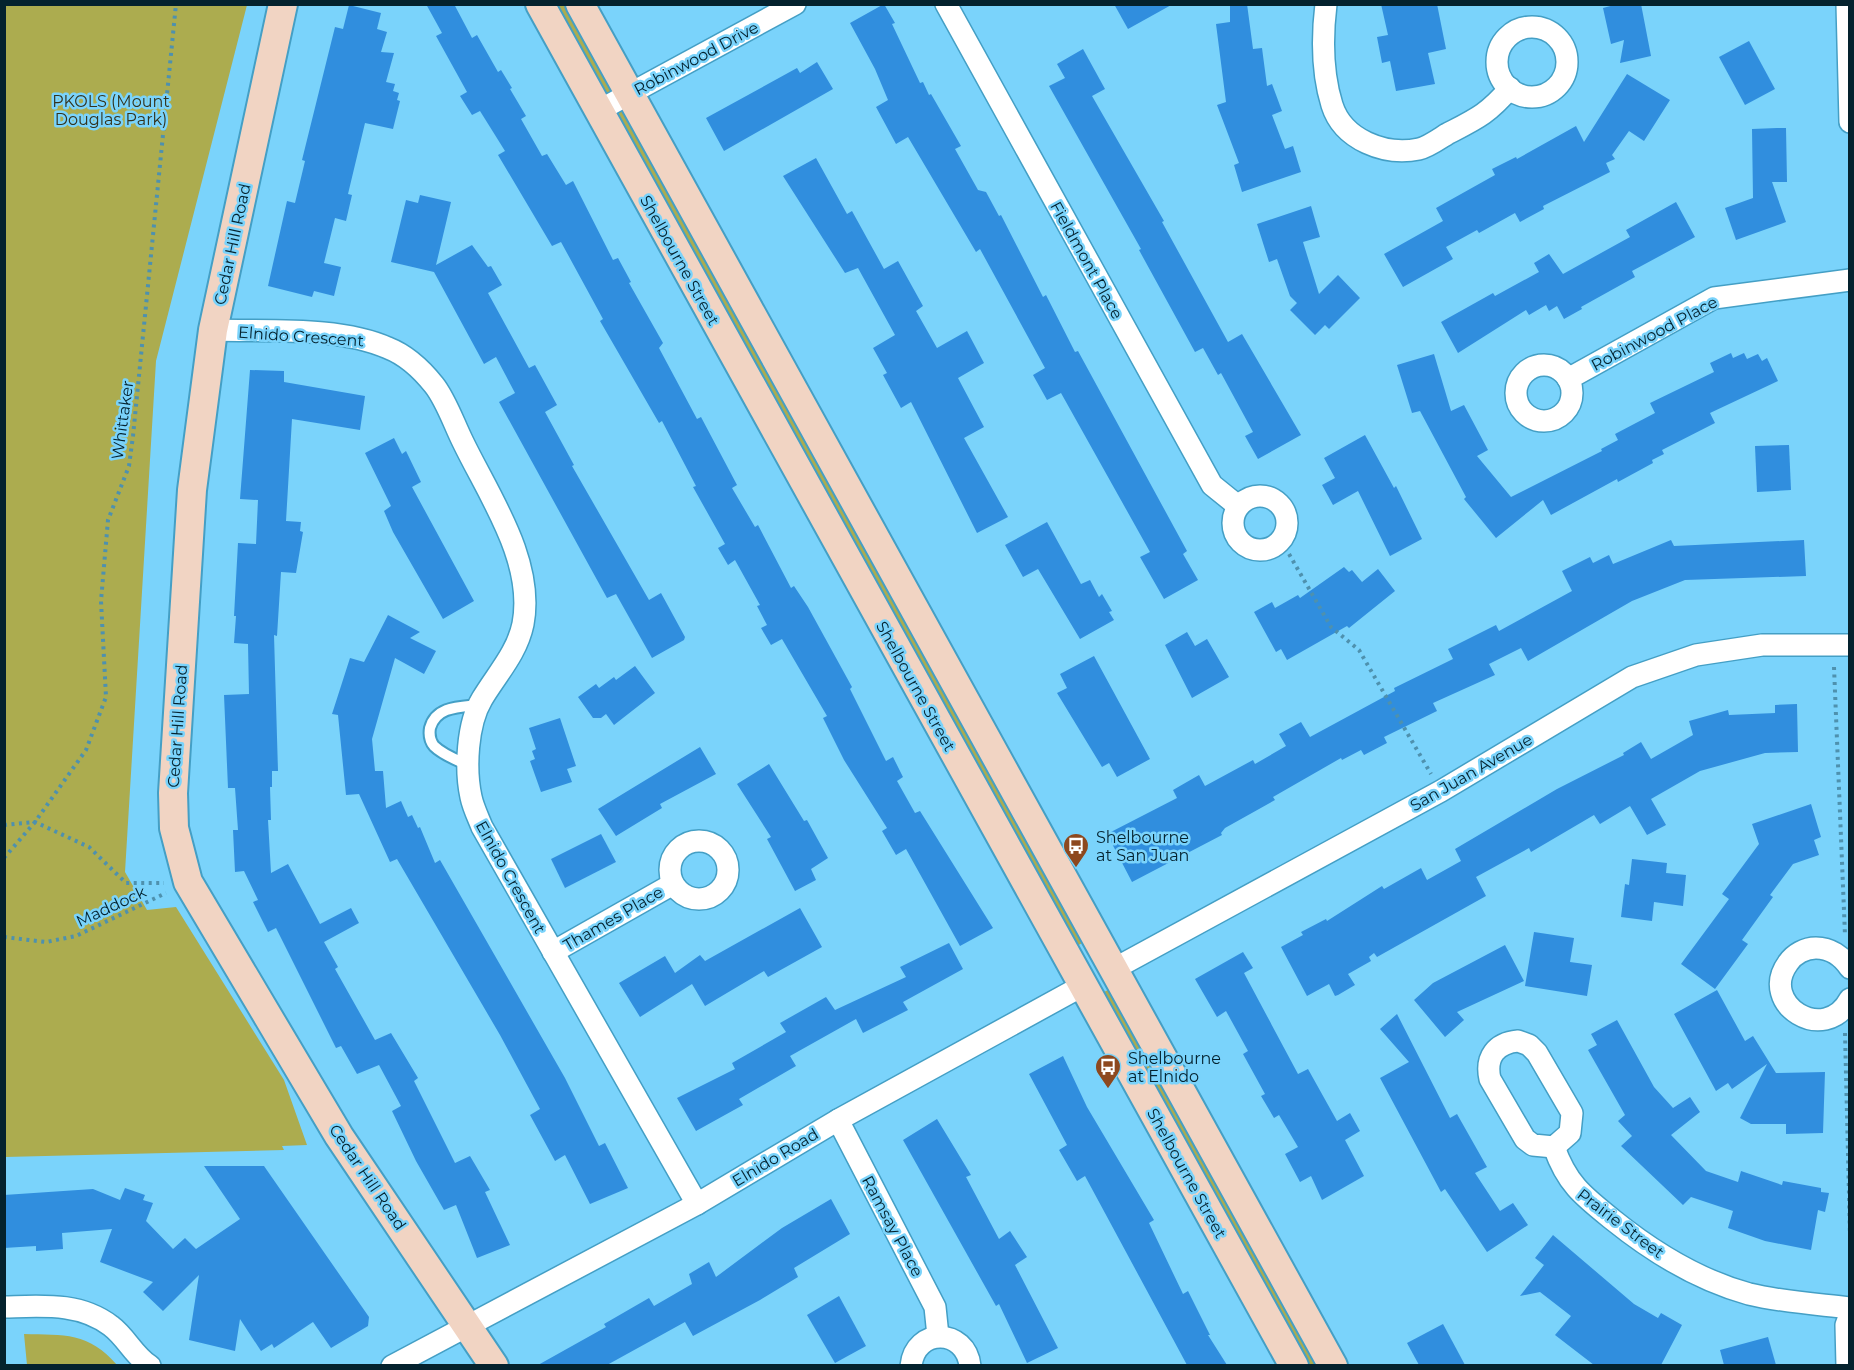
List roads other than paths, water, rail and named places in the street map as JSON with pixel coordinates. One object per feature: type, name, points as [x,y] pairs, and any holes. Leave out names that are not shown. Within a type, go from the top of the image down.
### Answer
[{"type":"main road","name":"Cedar Hill Road","points":[[283,4],[213,330],[192,490],[173,794],[174,828],[189,882],[339,1136],[494,1365]]},
{"type":"main road","name":"Shelbourne Street","points":[[540,4],[1294,1365]]},
{"type":"main road","name":"Shelbourne Street","points":[[580,4],[1112,970],[1334,1365]]},
{"type":"main road","points":[[1082,986],[1112,970]]},
{"type":"street","name":"Robinwood Drive","points":[[598,111],[795,4]]},
{"type":"street","name":"Fieldmont Place","points":[[946,4],[1212,485],[1238,506]]},
{"type":"street","points":[[1326,4],[1323,32],[1327,83],[1333,108],[1346,128],[1367,144],[1393,152],[1421,149],[1490,111],[1510,88]]},
{"type":"street","points":[[1847,4],[1850,122]]},
{"type":"street","name":"Robinwood Place","points":[[1568,379],[1714,298],[1779,288],[1850,281]]},
{"type":"street","name":"Elnido Crescent","points":[[213,330],[347,336],[373,341],[392,349],[415,365],[436,387],[513,545],[523,579],[526,604],[522,627],[512,655],[478,705],[474,719],[469,765],[471,798],[482,827],[697,1204]]},
{"type":"street","points":[[1253,496],[1271,498],[1278,503],[1287,518],[1285,536],[1279,543],[1263,551],[1245,547],[1238,540],[1232,523],[1238,506],[1253,496]]},
{"type":"street","name":"San Juan Avenue","points":[[1112,970],[1441,791],[1632,677],[1696,655],[1762,645],[1850,645]]},
{"type":"street","name":"Thames Place","points":[[553,952],[673,884]]},
{"type":"street","points":[[1842,961],[1824,948],[1800,951],[1784,968],[1780,980],[1786,1003],[1804,1018],[1828,1018],[1844,1006]]},
{"type":"street","name":"Elnido Road","points":[[392,1365],[697,1204],[838,1120],[1082,986]]},
{"type":"street","points":[[1518,1041],[1529,1045],[1538,1053],[1572,1113],[1570,1133],[1554,1147],[1533,1146],[1525,1139],[1490,1079],[1488,1068],[1490,1057],[1497,1048],[1507,1042],[1518,1041]]},
{"type":"street","name":"Ramsay Place","points":[[838,1120],[935,1306],[938,1336]]},
{"type":"street","name":"Prairie Street","points":[[1554,1147],[1562,1170],[1575,1190],[1649,1249],[1691,1272],[1749,1294],[1850,1308]]},
{"type":"street","points":[[4,1306],[82,1309],[112,1327],[142,1361],[150,1365]]},
{"type":"street","points":[[1846,1365],[1846,1325],[1850,1314]]},
{"type":"street","points":[[911,1365],[915,1350],[921,1343],[938,1336],[958,1341],[965,1348],[970,1365]]},
{"type":"lane","points":[[469,765],[432,744],[429,732],[433,720],[440,713],[451,708],[478,705]]},
{"type":"place","name":"Shelbourne at San Juan","points":[[1076,869]]},
{"type":"place","name":"Shelbourne at Elnido","points":[[1108,1090]]},
{"type":"park label","name":"PKOLS (Mount Douglas Park)","points":[[111,110]]}]
